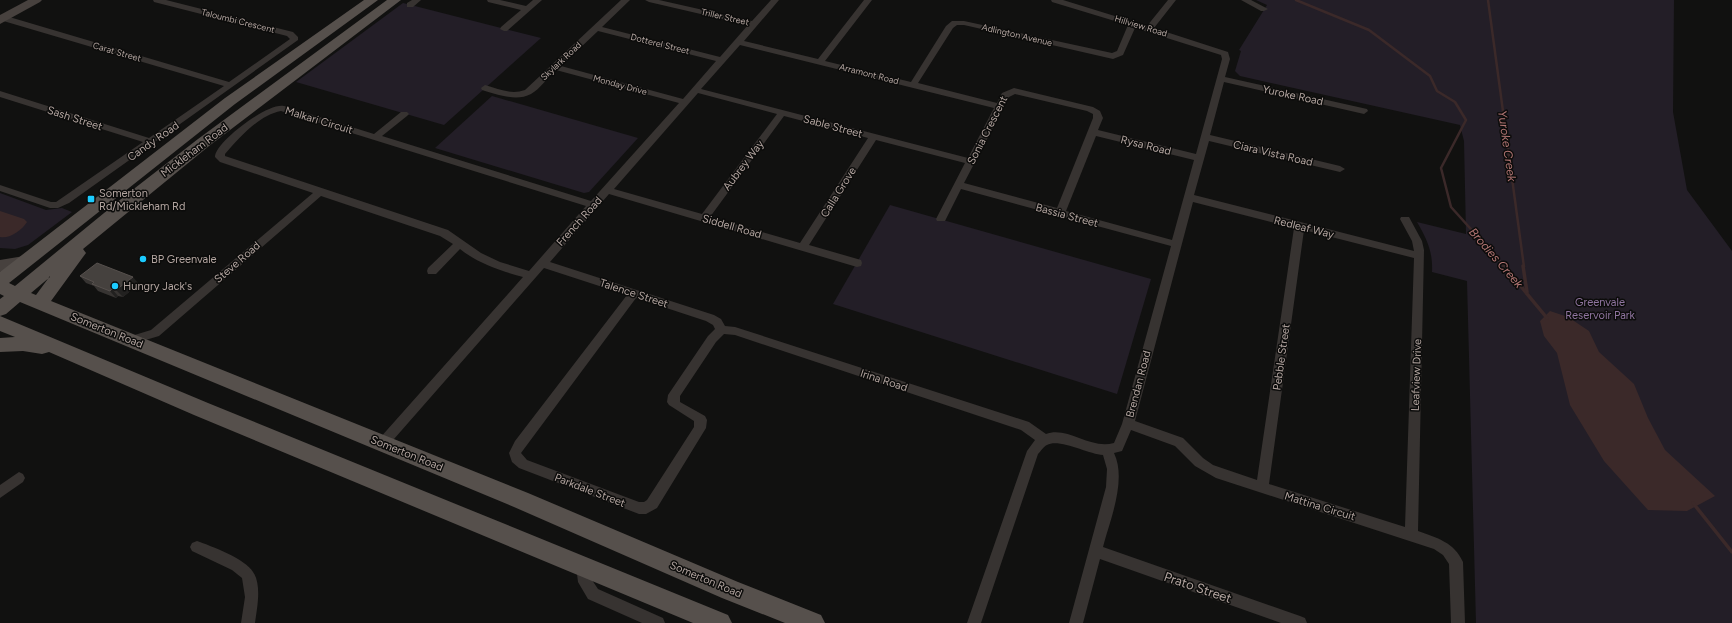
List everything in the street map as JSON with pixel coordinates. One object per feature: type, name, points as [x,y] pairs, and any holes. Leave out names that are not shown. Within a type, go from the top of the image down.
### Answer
[{"type":"main road","name":"Mickleham Road","points":[[0,309],[101,224],[178,162],[270,91],[395,0]]},
{"type":"main road","name":"Mickleham Road","points":[[0,281],[230,101],[368,2]]},
{"type":"main road","points":[[40,303],[82,246],[101,224]]},
{"type":"main road","name":"Somerton Road","points":[[0,287],[40,303],[145,340],[383,443],[521,500],[730,590],[813,623]]},
{"type":"main road","points":[[0,323],[201,409],[720,623]]},
{"type":"main road","points":[[0,345],[23,344],[64,351]]},
{"type":"street","points":[[1,19],[36,0]]},
{"type":"street","name":"Taloumbi Crescent","points":[[157,0],[290,34],[294,37]]},
{"type":"street","points":[[491,0],[527,9]]},
{"type":"street","points":[[504,29],[538,0]]},
{"type":"street","name":"Skylark Road","points":[[485,88],[510,95],[520,96],[528,92],[626,0]]},
{"type":"street","name":"Triller Street","points":[[649,0],[754,24]]},
{"type":"street","name":"French Road","points":[[383,443],[775,0]]},
{"type":"street","points":[[820,62],[868,0]]},
{"type":"street","name":"Hillview Road","points":[[1056,0],[1069,2],[1217,50],[1225,54]]},
{"type":"street","points":[[1149,29],[1172,0]]},
{"type":"street","points":[[1245,0],[1264,9]]},
{"type":"street","name":"Carat Street","points":[[1,19],[231,85]]},
{"type":"street","name":"Adlington Avenue","points":[[912,85],[950,26],[955,23],[964,23],[1113,56],[1120,54],[1133,24]]},
{"type":"street","name":"Dotterel Street","points":[[597,28],[723,60]]},
{"type":"street","name":"Candy Road","points":[[0,188],[47,205],[58,205],[70,200],[292,42],[294,37]]},
{"type":"street","name":"Arramont Road","points":[[739,42],[999,106]]},
{"type":"street","name":"Brendan Road","points":[[1107,451],[1118,447],[1128,424],[1175,244],[1226,62],[1225,54]]},
{"type":"street","name":"Monday Drive","points":[[554,67],[685,102]]},
{"type":"street","name":"Yuroke Road","points":[[1221,79],[1364,111]]},
{"type":"street","name":"Sable Street","points":[[696,90],[971,162]]},
{"type":"street","name":"Sonia Crescent","points":[[941,219],[1004,95],[1014,91],[1090,109],[1097,113],[1098,116],[1060,213]]},
{"type":"street","name":"Sash Street","points":[[0,94],[150,142]]},
{"type":"street","name":"Malkari Circuit","points":[[530,276],[490,262],[459,244],[452,237],[444,233],[223,160],[220,157],[220,153],[264,114],[275,108],[281,108],[593,205]]},
{"type":"street","name":"Aubrey Way","points":[[704,218],[782,113]]},
{"type":"street","points":[[376,137],[404,114]]},
{"type":"street","name":"Rysa Road","points":[[1092,132],[1199,158]]},
{"type":"street","name":"Calla Grove","points":[[803,247],[873,137]]},
{"type":"street","name":"Ciara Vista Road","points":[[1206,137],[1340,169]]},
{"type":"street","name":"Bassia Street","points":[[959,185],[1175,244]]},
{"type":"street","name":"Siddell Road","points":[[607,190],[857,263]]},
{"type":"street","name":"Steve Road","points":[[145,340],[320,192]]},
{"type":"street","name":"Redleaf Way","points":[[1188,198],[1419,256]]},
{"type":"street","name":"Leafview Drive","points":[[1405,219],[1417,241],[1420,250],[1411,535]]},
{"type":"street","name":"Pebble Street","points":[[1262,488],[1300,226]]},
{"type":"street","points":[[432,271],[459,244]]},
{"type":"street","points":[[0,266],[24,262]]},
{"type":"street","name":"Talence Street","points":[[542,263],[710,318],[717,322],[721,330]]},
{"type":"street","name":"Parkdale Street","points":[[634,293],[519,445],[515,453],[516,458],[523,464],[639,508],[646,508],[652,504],[700,428],[701,420],[696,414],[677,407],[673,402],[674,395],[712,338],[721,330]]},
{"type":"street","name":"Irina Road","points":[[721,330],[735,331],[1025,426],[1043,439]]},
{"type":"street","name":"Mattina Circuit","points":[[1128,424],[1179,442],[1209,469],[1262,488],[1438,544],[1448,551],[1456,562],[1458,623]]},
{"type":"street","points":[[974,623],[1033,451],[1037,444],[1043,439],[1052,437],[1096,450],[1107,451],[1113,468],[1112,487],[1076,623]]},
{"type":"street","points":[[0,492],[19,478]]},
{"type":"street","points":[[197,547],[237,566],[248,575],[252,597],[248,623]]},
{"type":"street","name":"Prato Street","points":[[1095,552],[1300,623]]},
{"type":"street","points":[[583,566],[586,582],[593,594],[658,623]]},
{"type":"green space","name":"Greenvale Reservoir Park","points":[[1256,0],[1674,0],[1673,112],[1687,190],[1732,251],[1732,623],[1476,623],[1467,281],[1432,272],[1429,246],[1417,222],[1466,234],[1464,141],[1460,125],[1240,76],[1235,71],[1241,51],[1239,50],[1267,5]]},
{"type":"green space","points":[[403,3],[541,38],[444,125],[296,82]]},
{"type":"green space","points":[[492,96],[638,138],[589,192],[584,193],[435,148]]},
{"type":"green space","points":[[0,193],[46,210],[62,208],[72,212],[28,245],[15,249],[0,248]]},
{"type":"green space","points":[[890,205],[1151,279],[1117,394],[833,304]]},
{"type":"shaded area","points":[[0,211],[24,219],[27,222],[22,228],[12,235],[8,237],[0,237]]},
{"type":"shaded area","points":[[1550,311],[1568,317],[1589,331],[1599,352],[1634,384],[1648,418],[1665,450],[1715,496],[1687,511],[1648,510],[1604,461],[1570,405],[1557,353],[1544,336],[1540,321]]},
{"type":"building","points":[[97,263],[133,277],[116,290],[112,289],[110,291],[92,284],[94,282],[80,276]]},
{"type":"waterway","name":"Brodies Creek","points":[[1296,0],[1369,30],[1430,76],[1437,91],[1455,102],[1466,120],[1441,168],[1451,207],[1505,267]]},
{"type":"waterway","name":"Yuroke Creek","points":[[1488,0],[1524,267]]},
{"type":"waterway","name":"Yuroke Creek","points":[[1504,266],[1547,318]]},
{"type":"waterway","name":"Yuroke Creek","points":[[1523,266],[1527,292]]},
{"type":"waterway","name":"Brodies Creek","points":[[1693,503],[1732,552]]},
{"type":"place","name":"Somerton Rd/Mickleham Rd","points":[[91,199]]},
{"type":"place","name":"BP Greenvale","points":[[143,259]]},
{"type":"place","name":"Hungry Jack's","points":[[115,286]]}]
